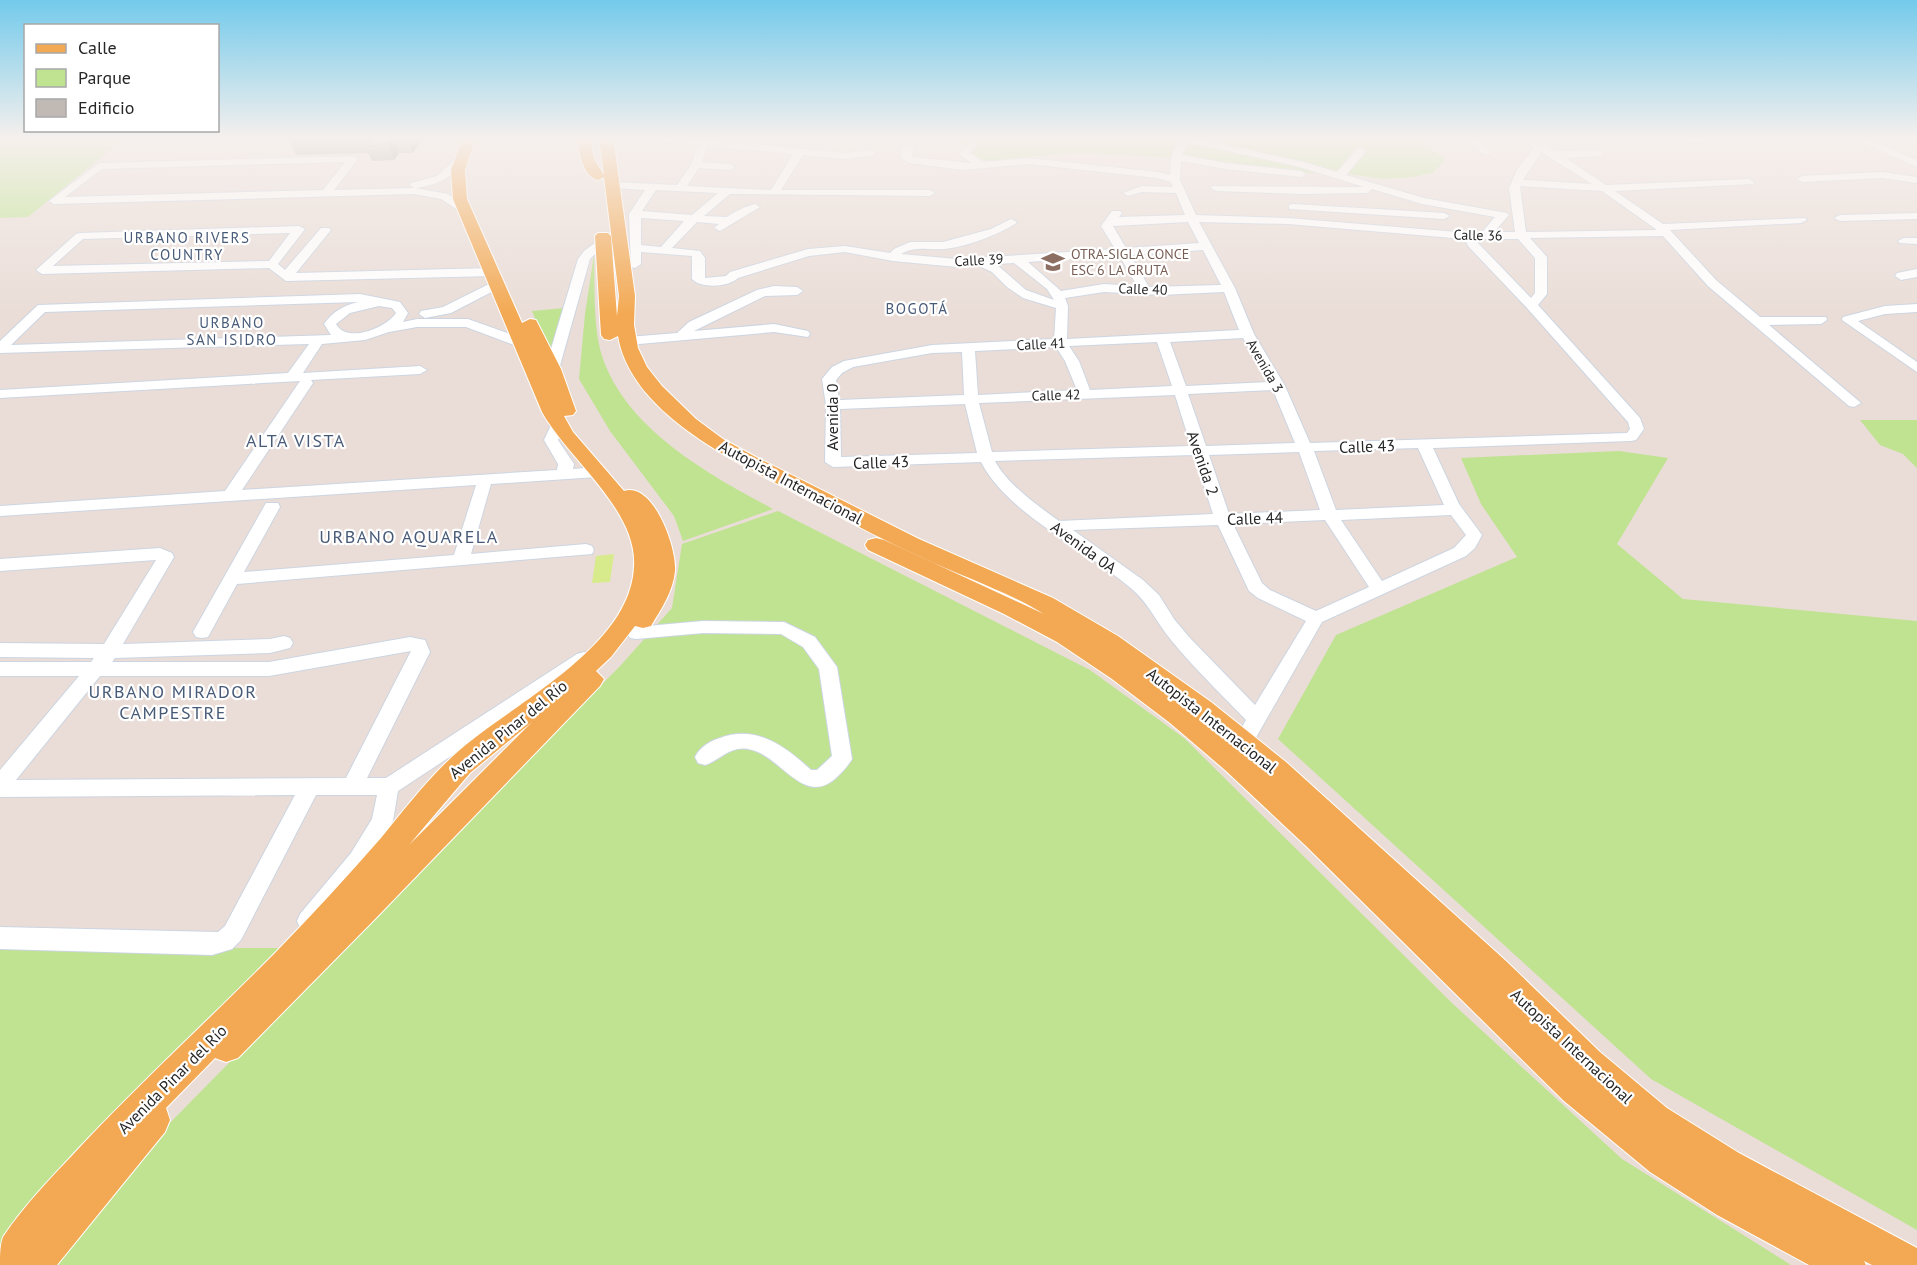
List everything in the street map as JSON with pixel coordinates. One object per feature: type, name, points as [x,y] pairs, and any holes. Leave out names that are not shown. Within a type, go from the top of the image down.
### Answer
[{"type":"main road","name":"Avenida Pinar del Río","points":[[5,1265],[61,1196],[122,1129],[303,946],[360,883],[422,807],[473,754],[627,633],[639,596],[646,563],[638,529],[597,472],[558,424],[489,276],[482,245],[461,196]]},
{"type":"main road","name":"Avenida Pinar del Río","points":[[33,1265],[139,1134],[372,904],[501,769],[627,633],[660,586],[664,550],[654,522],[567,416],[552,369],[471,196]]},
{"type":"main road","name":"Autopista Internacional","points":[[604,196],[603,240],[613,351],[621,370],[635,390],[671,429],[698,449],[734,470],[907,561],[1027,615],[1069,637],[1109,663],[1187,722],[1243,770],[1385,902],[1553,1067],[1607,1116],[1664,1160],[1723,1197],[1847,1265]]},
{"type":"main road","name":"Autopista Internacional","points":[[611,196],[627,296],[628,341],[634,359],[655,390],[689,423],[716,442],[901,539],[1045,604],[1085,626],[1169,684],[1243,742],[1413,895],[1588,1064],[1655,1120],[1726,1166],[1910,1265]]},
{"type":"main road","points":[[473,754],[469,759],[469,769],[476,775],[489,775],[501,769]]},
{"type":"main road","points":[[422,807],[436,798],[451,799],[456,808],[450,822]]},
{"type":"street","points":[[60,196],[54,201],[190,196]]},
{"type":"street","points":[[444,196],[465,210]]},
{"type":"street","points":[[635,264],[635,214],[647,196]]},
{"type":"street","points":[[636,249],[664,250],[695,217],[722,196]]},
{"type":"street","name":"Avenida 3","points":[[1182,196],[1229,288],[1247,334],[1278,386],[1305,448],[1330,515],[1379,589]]},
{"type":"street","points":[[1288,221],[1298,196]]},
{"type":"street","points":[[1404,196],[1501,218]]},
{"type":"street","points":[[1515,196],[1521,235],[1541,257],[1541,294],[1531,305]]},
{"type":"street","points":[[1614,196],[1664,230],[1701,273],[1854,404]]},
{"type":"street","points":[[719,229],[741,212],[755,207]]},
{"type":"street","points":[[1293,207],[1501,218],[1518,216]]},
{"type":"street","points":[[635,214],[730,221]]},
{"type":"street","name":"Calle 36","points":[[1121,252],[1107,226],[1113,216],[1288,221],[1470,236],[1664,230],[1802,219]]},
{"type":"street","points":[[1840,218],[1917,216]]},
{"type":"street","points":[[1485,236],[1501,218]]},
{"type":"street","points":[[893,258],[898,251],[914,244],[944,246],[994,231],[1011,222]]},
{"type":"street","points":[[272,264],[299,229],[80,236],[42,270],[272,264],[286,277],[489,276]]},
{"type":"street","points":[[286,277],[325,230]]},
{"type":"street","name":"Calle 43","points":[[836,463],[1632,437],[1637,429],[1635,421],[1531,305],[1472,244],[1470,236]]},
{"type":"street","points":[[552,369],[584,260],[588,253],[603,240]]},
{"type":"street","points":[[1904,241],[1917,241]]},
{"type":"street","name":"Calle 39","points":[[664,250],[698,255],[698,279],[703,282],[730,279],[734,275],[754,268],[808,254],[836,250],[853,249],[893,258],[957,262],[1206,246]]},
{"type":"street","points":[[1121,252],[1144,288]]},
{"type":"street","points":[[1016,258],[1051,286],[1060,300],[1060,343],[1072,361],[1085,394]]},
{"type":"street","points":[[974,261],[995,266],[1008,282],[1030,298],[1060,300]]},
{"type":"street","points":[[1900,276],[1917,273]]},
{"type":"street","points":[[0,349],[42,308],[360,298],[388,303],[419,314],[439,313],[489,276]]},
{"type":"street","name":"Calle 40","points":[[1060,300],[1104,288],[1144,288],[1161,291],[1229,288]]},
{"type":"street","points":[[682,335],[694,325],[730,310],[760,293],[774,290],[797,291]]},
{"type":"street","points":[[352,337],[335,333],[330,324],[333,319],[348,309],[379,302]]},
{"type":"street","points":[[387,329],[401,318],[400,308]]},
{"type":"street","points":[[1917,308],[1885,310],[1848,320],[1917,368]]},
{"type":"street","points":[[1758,321],[1821,320]]},
{"type":"street","points":[[0,349],[318,340],[373,334],[417,323],[468,323],[522,343]]},
{"type":"street","points":[[628,341],[774,328],[804,334]]},
{"type":"street","name":"Calle 41","points":[[837,370],[849,364],[932,349],[1247,334]]},
{"type":"street","name":"Avenida 2","points":[[1163,339],[1223,519],[1255,587],[1264,594],[1316,618]]},
{"type":"street","points":[[230,496],[299,380],[318,340]]},
{"type":"street","name":"Avenida 0A","points":[[968,348],[971,399],[986,458],[994,473],[1008,488],[1054,526],[1137,584],[1153,599],[1168,624],[1184,643],[1257,719]]},
{"type":"street","points":[[0,394],[299,380],[420,370]]},
{"type":"street","name":"Avenida 0","points":[[836,463],[832,460],[833,405],[829,379],[837,370]]},
{"type":"street","name":"Calle 42","points":[[833,405],[1278,386]]},
{"type":"street","points":[[558,424],[551,440],[566,464],[561,475]]},
{"type":"street","points":[[1243,742],[1316,618],[1460,552],[1469,544],[1474,535],[1456,510],[1424,444]]},
{"type":"street","points":[[0,511],[597,472]]},
{"type":"street","points":[[461,561],[485,479]]},
{"type":"street","points":[[202,632],[272,507]]},
{"type":"street","name":"Calle 44","points":[[1054,526],[1456,510]]},
{"type":"street","points":[[232,579],[586,550]]},
{"type":"street","points":[[0,565],[165,555],[102,661],[0,787]]},
{"type":"street","points":[[0,787],[309,789],[389,786],[627,633],[703,627],[784,628],[809,642],[828,667],[842,759],[822,778],[807,778],[779,753],[742,739],[718,745],[705,757]]},
{"type":"street","points":[[0,669],[284,643]]},
{"type":"street","points":[[0,650],[102,661],[277,669],[418,645],[421,652],[351,788]]},
{"type":"street","points":[[250,999],[278,956],[359,860],[382,821],[389,786]]},
{"type":"street","points":[[0,938],[212,944],[224,941],[233,933],[309,789]]},
{"type":"green space","points":[[0,196],[54,196],[28,217],[0,218]]},
{"type":"green space","points":[[594,254],[595,314],[600,349],[611,377],[627,402],[647,425],[695,464],[773,509],[683,541],[674,516],[610,431],[579,379]]},
{"type":"green space","points":[[564,308],[550,354],[532,311]]},
{"type":"green space","points":[[1860,420],[1917,420],[1917,468],[1903,454],[1880,445]]},
{"type":"green space","points":[[1619,451],[1668,458],[1617,544],[1683,599],[1917,621],[1917,1230],[1651,1079],[1278,739],[1336,635],[1517,557],[1481,504],[1461,458]]},
{"type":"green space","points":[[778,511],[1090,670],[1184,738],[1453,1004],[1622,1159],[1791,1265],[51,1265],[89,1205],[621,665],[672,608],[682,544]]},
{"type":"green space","points":[[614,554],[610,582],[592,583],[596,556]]},
{"type":"green space","points":[[281,948],[54,1190],[0,1261],[0,949]]},
{"type":"place","name":"OTRA-SIGLA CONCE ESC 6 LA GRUTA","points":[[1053,262]]},
{"type":"district","name":"URBANO RIVERS COUNTRY","points":[[187,246]]},
{"type":"district","name":"BOGOTÁ","points":[[917,308]]},
{"type":"district","name":"URBANO SAN ISIDRO","points":[[232,330]]},
{"type":"district","name":"ALTA VISTA","points":[[296,440]]},
{"type":"district","name":"URBANO AQUARELA","points":[[409,536]]},
{"type":"district","name":"URBANO MIRADOR CAMPESTRE","points":[[173,701]]}]
